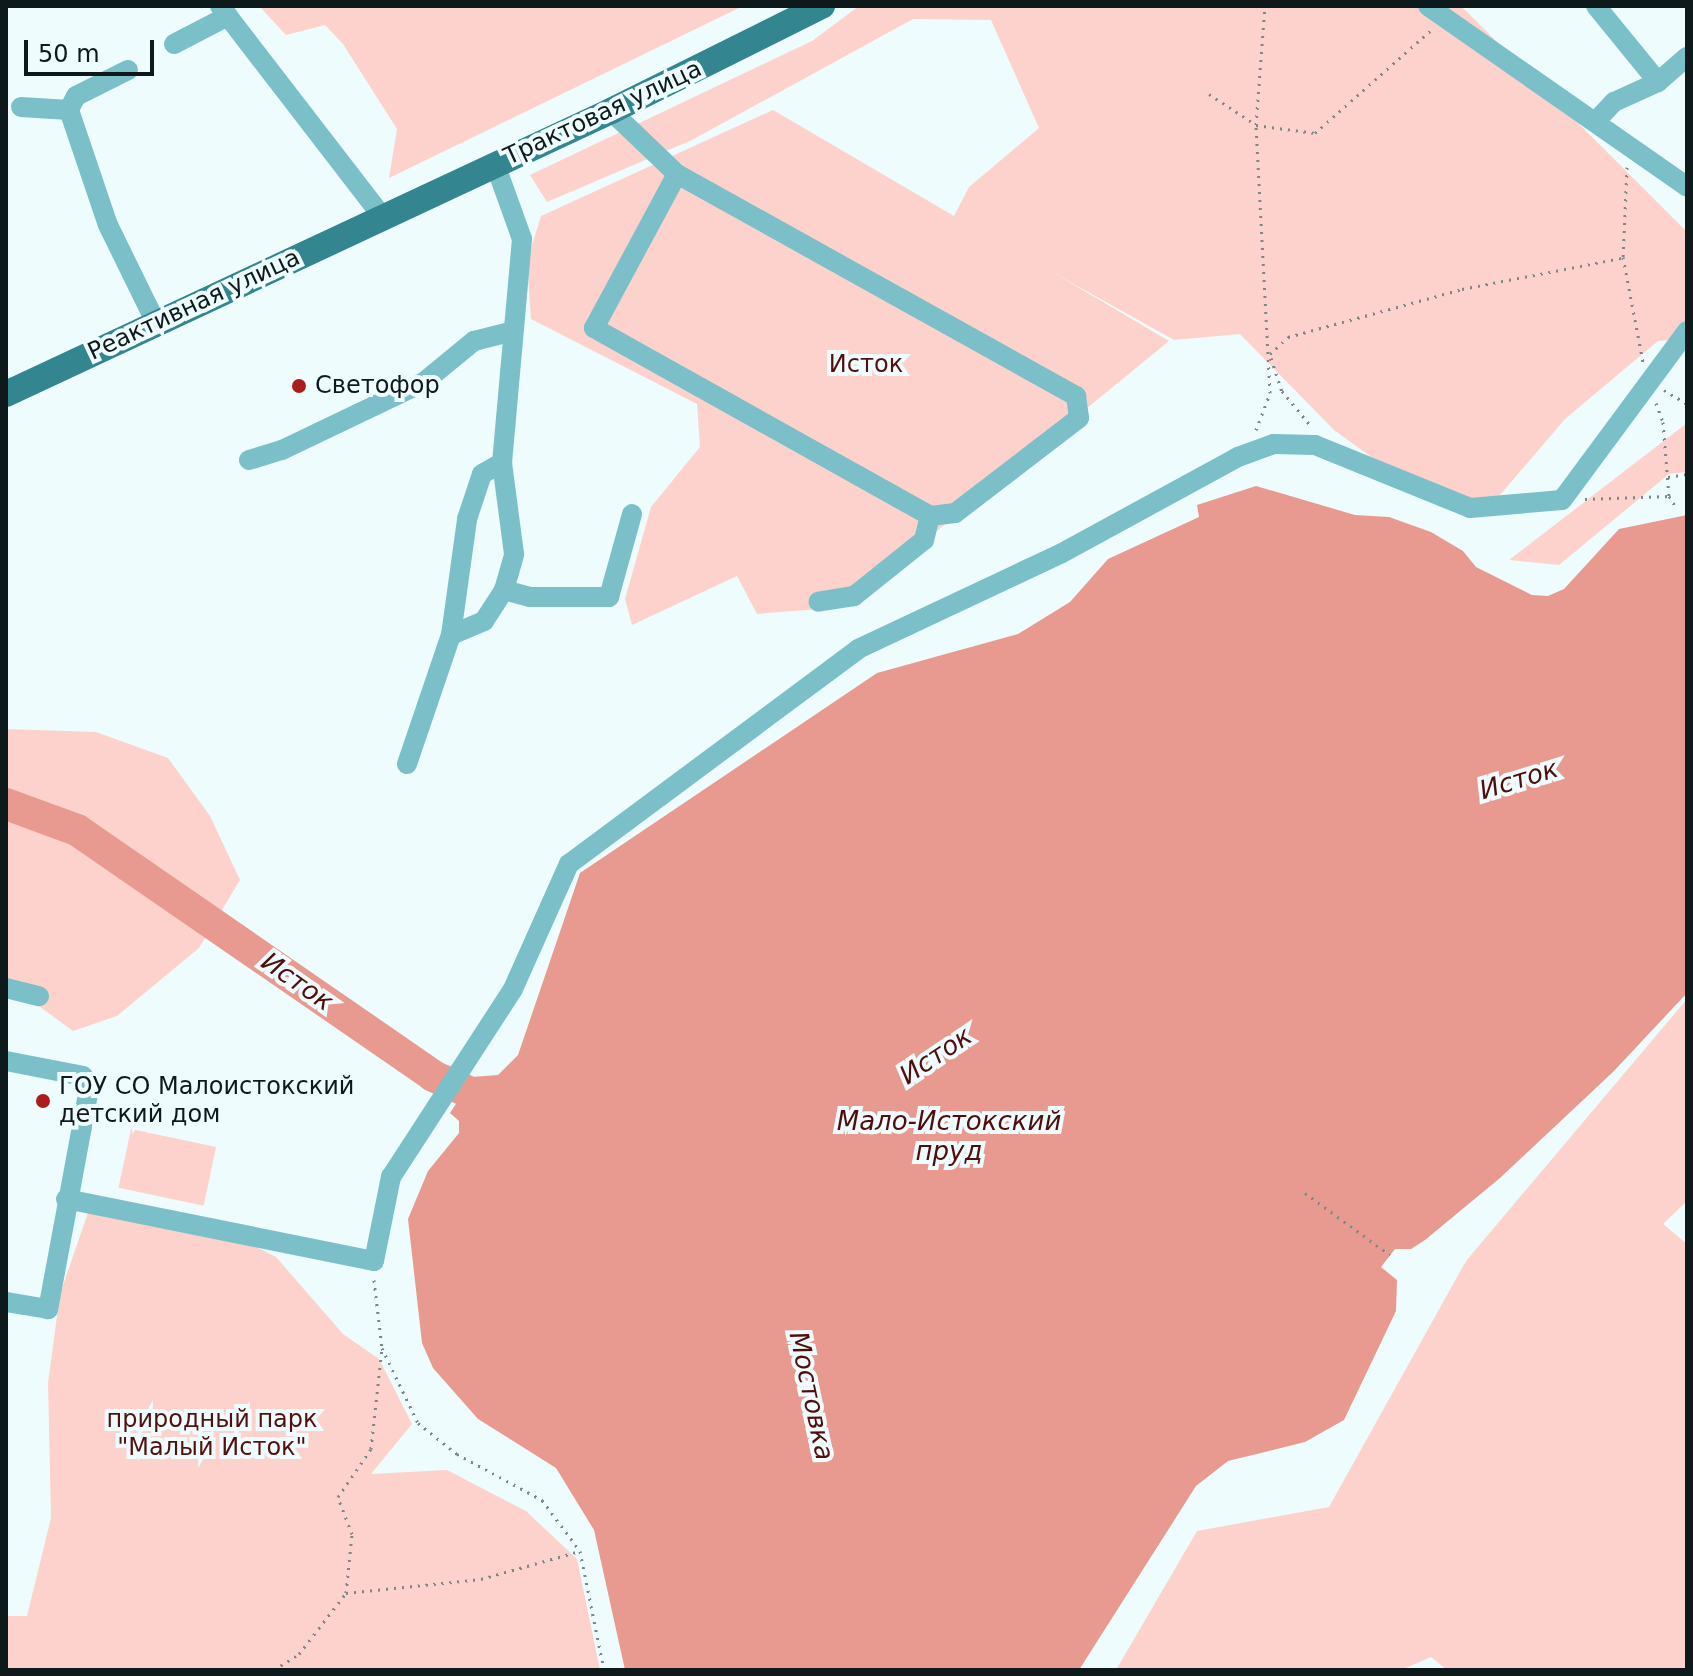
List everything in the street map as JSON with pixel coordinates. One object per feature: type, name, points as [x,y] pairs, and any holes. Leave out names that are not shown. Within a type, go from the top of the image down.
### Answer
[{"type":"main road","name":"Трактовая улица","points":[[382,216],[611,111],[806,10]]},
{"type":"main road","name":"Реактивная улица","points":[[6,394],[382,216]]},
{"type":"street","points":[[1428,6],[1597,120],[1687,187]]},
{"type":"street","points":[[1596,6],[1658,82]]},
{"type":"street","points":[[174,44],[224,11],[382,216]]},
{"type":"street","points":[[1597,120],[1614,102],[1658,82],[1687,57]]},
{"type":"street","points":[[128,70],[76,96],[69,110],[108,225],[156,323]]},
{"type":"street","points":[[21,107],[69,110]]},
{"type":"street","points":[[611,111],[677,174],[1076,396],[1079,418],[955,513],[930,516],[594,328],[677,174]]},
{"type":"street","points":[[451,635],[484,621],[504,590],[514,554],[502,463],[511,332],[522,239],[495,164]]},
{"type":"street","points":[[66,1199],[374,1261],[391,1177],[513,989],[569,864],[858,649],[1062,553],[1238,457],[1274,444],[1315,445],[1470,508],[1562,500],[1647,379],[1687,331]]},
{"type":"street","points":[[249,460],[282,450],[424,382],[474,341],[511,332]]},
{"type":"street","points":[[407,764],[451,635],[467,519],[482,474],[502,463]]},
{"type":"street","points":[[504,590],[530,597],[609,597],[632,514]]},
{"type":"street","points":[[818,602],[854,596],[924,540],[930,516]]},
{"type":"street","points":[[6,988],[39,996]]},
{"type":"street","points":[[6,1061],[83,1076],[88,1094],[66,1199],[48,1309],[6,1302]]},
{"type":"path","points":[[1238,457],[1261,421],[1270,393],[1256,125],[1265,6]]},
{"type":"path","points":[[1209,94],[1256,125],[1315,133],[1445,18]]},
{"type":"path","points":[[1628,143],[1623,257],[1647,379],[1663,422],[1669,496],[1677,509]]},
{"type":"path","points":[[1270,354],[1288,337],[1447,293],[1623,257]]},
{"type":"path","points":[[1270,354],[1282,391],[1316,433],[1315,445]]},
{"type":"path","points":[[1668,477],[1687,474]]},
{"type":"path","points":[[1562,500],[1669,496]]},
{"type":"path","points":[[1305,1193],[1390,1255]]},
{"type":"path","points":[[374,1261],[374,1310],[382,1348],[418,1423],[457,1454],[542,1500],[580,1551],[604,1670]]},
{"type":"path","points":[[274,1670],[299,1654],[346,1593],[352,1534],[338,1497],[371,1449],[382,1348]]},
{"type":"path","points":[[346,1593],[481,1579],[580,1551]]},
{"type":"green space","points":[[259,6],[743,6],[389,178],[397,129],[343,44],[325,25],[286,35]]},
{"type":"green space","points":[[859,6],[1461,6],[1687,232],[1687,338],[1658,341],[1565,419],[1488,509],[1411,486],[1334,430],[1240,334],[1174,340],[1054,273],[1169,341],[844,607],[757,614],[737,576],[632,625],[625,599],[651,507],[700,447],[697,404],[531,319],[527,261],[541,216],[773,110],[954,216],[969,187],[1039,128],[991,20],[913,19],[692,140],[547,202],[530,175],[812,41]]},
{"type":"green space","points":[[1687,423],[1687,472],[1669,474],[1559,565],[1509,560]]},
{"type":"green space","points":[[6,729],[96,732],[168,758],[210,816],[240,880],[199,948],[117,1016],[73,1031],[6,982]]},
{"type":"green space","points":[[1687,999],[1687,1201],[1663,1224],[1687,1244],[1687,1670],[1447,1670],[1431,1657],[1401,1670],[1116,1670],[1197,1531],[1329,1507],[1466,1261]]},
{"type":"green space","points":[[131,1129],[216,1147],[204,1206],[119,1188]]},
{"type":"green space","name":"природный парк \"Малый Исток\"","points":[[91,1204],[203,1220],[276,1257],[343,1334],[379,1359],[412,1424],[371,1474],[447,1470],[526,1511],[577,1559],[600,1670],[6,1670],[6,1616],[27,1616],[51,1518],[48,1383],[60,1294]]},
{"type":"water","name":"Мало-Истокский пруд","points":[[1256,486],[1355,515],[1389,517],[1431,532],[1463,551],[1476,567],[1532,595],[1548,596],[1564,589],[1619,529],[1687,515],[1687,993],[1614,1071],[1500,1178],[1425,1240],[1411,1249],[1395,1249],[1381,1267],[1397,1280],[1396,1311],[1344,1420],[1305,1442],[1228,1461],[1196,1486],[1079,1670],[625,1670],[594,1530],[556,1468],[478,1419],[433,1368],[422,1343],[408,1219],[428,1171],[459,1133],[459,1121],[450,1113],[459,1099],[451,1093],[456,1084],[464,1089],[472,1077],[498,1075],[518,1055],[580,873],[877,673],[1018,634],[1070,602],[1108,559],[1199,517],[1197,505]]},
{"type":"waterway","name":"Исток","points":[[6,804],[77,830],[433,1076],[480,1097]]},
{"type":"place","name":"Светофор","points":[[299,386]]},
{"type":"place","name":"ГОУ СО Малоистокский детский дом","points":[[43,1101]]},
{"type":"water label","name":"Мостовка","points":[[811,1396]]}]
